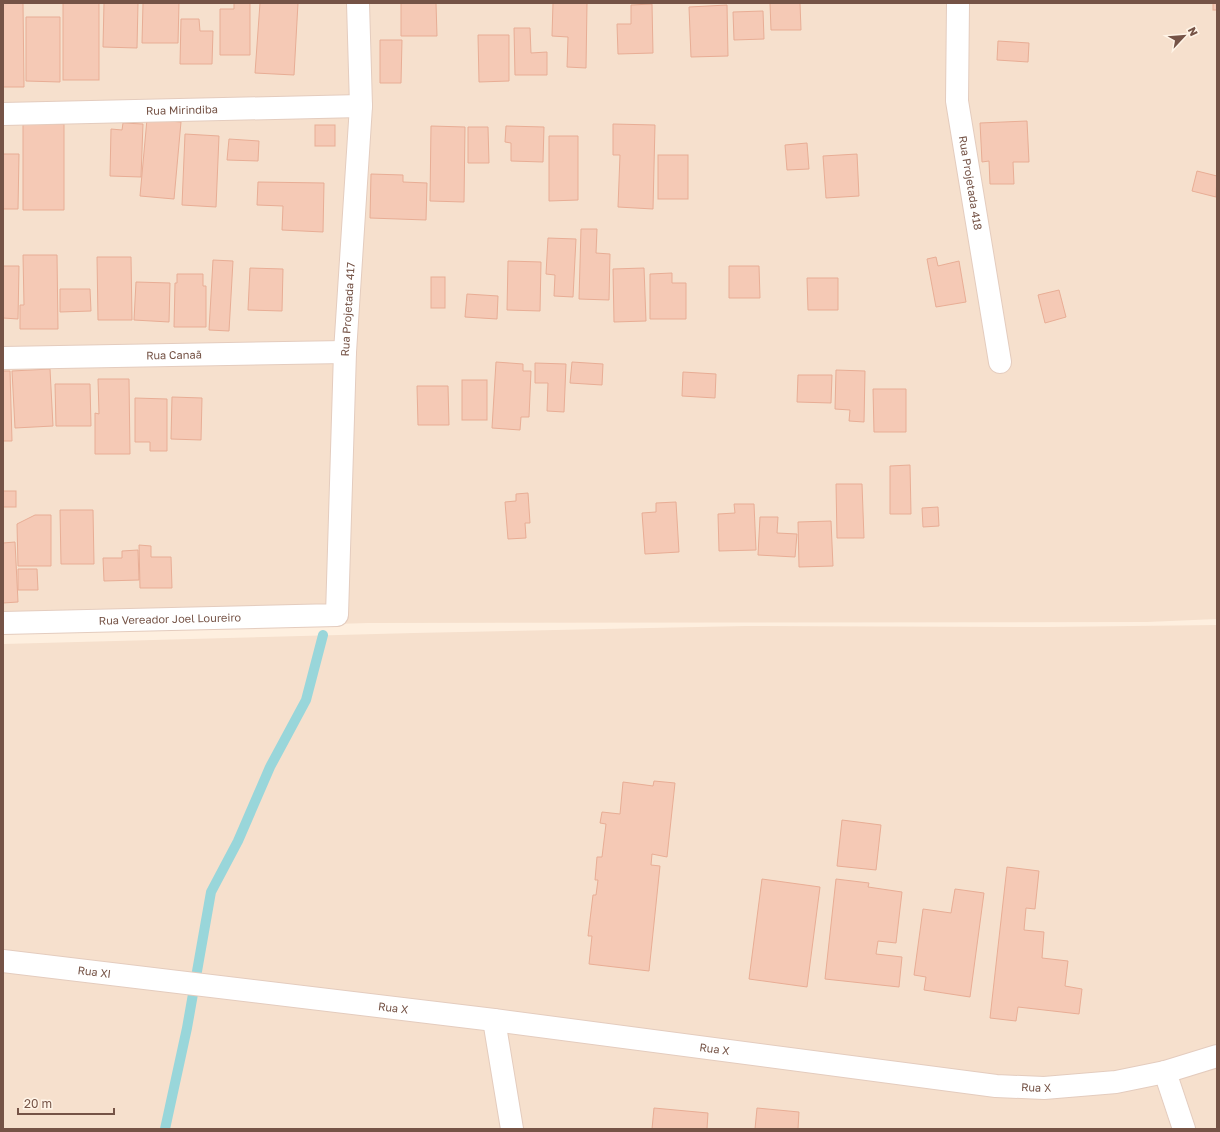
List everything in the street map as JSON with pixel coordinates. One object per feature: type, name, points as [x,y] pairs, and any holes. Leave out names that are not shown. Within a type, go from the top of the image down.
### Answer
[{"type":"street","name":"Rua Projetada 417","points":[[337,615],[345,352],[361,106],[358,3]]},
{"type":"street","name":"Rua Projetada 418","points":[[958,3],[957,101],[1000,362]]},
{"type":"street","name":"Rua Mirindiba","points":[[3,114],[361,106]]},
{"type":"street","name":"Rua Canaã","points":[[3,358],[345,352]]},
{"type":"street","name":"Rua Vereador Joel Loureiro","points":[[3,623],[337,615]]},
{"type":"street","name":"Rua XI","points":[[3,961],[210,985]]},
{"type":"street","name":"Rua X","points":[[210,985],[494,1020],[996,1086],[1044,1088],[1116,1082],[1165,1072],[1217,1056]]},
{"type":"street","points":[[494,1020],[512,1129]]},
{"type":"street","points":[[1165,1072],[1184,1129]]},
{"type":"shaded area","points":[[3,3],[1217,3],[1217,619],[1147,622],[368,623],[3,634]]},
{"type":"shaded area","points":[[1217,625],[1217,1129],[3,1129],[3,644],[745,626],[1048,627]]},
{"type":"building","points":[[3,3],[23,3],[24,87],[3,87]]},
{"type":"building","points":[[63,3],[99,3],[99,80],[63,80]]},
{"type":"building","points":[[104,3],[138,3],[137,48],[103,47]]},
{"type":"building","points":[[143,3],[179,3],[178,43],[142,43]]},
{"type":"building","points":[[234,3],[250,3],[250,55],[220,55],[220,9],[234,9]]},
{"type":"building","points":[[260,3],[298,3],[294,75],[255,73]]},
{"type":"building","points":[[401,3],[436,3],[437,36],[401,36]]},
{"type":"building","points":[[553,3],[587,3],[586,68],[567,67],[568,37],[552,36]]},
{"type":"building","points":[[770,3],[800,3],[801,30],[771,30]]},
{"type":"building","points":[[1213,3],[1217,3],[1217,10],[1213,10]]},
{"type":"building","points":[[652,4],[653,53],[618,54],[617,24],[631,24],[631,5]]},
{"type":"building","points":[[727,5],[728,56],[691,57],[689,7]]},
{"type":"building","points":[[763,11],[764,39],[734,40],[733,12]]},
{"type":"building","points":[[26,17],[60,17],[60,82],[26,81]]},
{"type":"building","points":[[181,19],[199,19],[200,31],[213,31],[212,64],[180,64]]},
{"type":"building","points":[[514,28],[530,28],[531,53],[547,52],[547,75],[515,75]]},
{"type":"building","points":[[478,35],[509,35],[509,81],[479,82]]},
{"type":"building","points":[[380,40],[402,40],[401,83],[380,83]]},
{"type":"building","points":[[998,41],[1029,43],[1028,62],[997,60]]},
{"type":"building","points":[[147,119],[181,122],[174,199],[140,196]]},
{"type":"building","points":[[1027,121],[1029,162],[1013,162],[1014,184],[990,184],[989,161],[982,162],[980,123]]},
{"type":"building","points":[[23,123],[64,124],[64,210],[23,210]]},
{"type":"building","points":[[123,123],[143,124],[141,177],[110,176],[111,129],[122,130]]},
{"type":"building","points":[[613,124],[655,125],[653,209],[618,207],[620,155],[613,155]]},
{"type":"building","points":[[315,125],[335,125],[335,146],[315,146]]},
{"type":"building","points":[[431,126],[465,127],[464,202],[430,201]]},
{"type":"building","points":[[506,126],[544,127],[543,162],[511,161],[511,143],[505,142]]},
{"type":"building","points":[[468,127],[488,127],[489,163],[468,163]]},
{"type":"building","points":[[185,134],[219,136],[216,207],[182,205]]},
{"type":"building","points":[[549,136],[578,136],[578,200],[549,201]]},
{"type":"building","points":[[229,139],[259,141],[258,161],[227,160]]},
{"type":"building","points":[[807,143],[809,169],[787,170],[785,145]]},
{"type":"building","points":[[3,154],[19,154],[18,209],[3,209]]},
{"type":"building","points":[[857,154],[859,196],[826,198],[823,156]]},
{"type":"building","points":[[658,155],[688,155],[688,199],[658,199]]},
{"type":"building","points":[[1197,171],[1217,176],[1216,197],[1192,191]]},
{"type":"building","points":[[371,174],[403,175],[403,182],[427,183],[426,220],[370,218]]},
{"type":"building","points":[[258,182],[324,183],[323,232],[282,230],[283,206],[257,205]]},
{"type":"building","points":[[581,229],[597,229],[596,253],[610,254],[609,300],[579,299]]},
{"type":"building","points":[[548,238],[576,239],[573,297],[554,296],[555,275],[546,274]]},
{"type":"building","points":[[23,255],[57,255],[58,329],[20,329],[20,305],[24,305]]},
{"type":"building","points":[[97,257],[131,257],[132,320],[98,320]]},
{"type":"building","points":[[936,257],[938,266],[959,261],[966,302],[936,307],[927,259]]},
{"type":"building","points":[[213,260],[233,261],[229,331],[209,330]]},
{"type":"building","points":[[508,261],[541,262],[540,311],[507,310]]},
{"type":"building","points":[[3,266],[19,266],[18,319],[3,318]]},
{"type":"building","points":[[729,266],[759,266],[760,298],[729,298]]},
{"type":"building","points":[[250,268],[283,269],[282,311],[248,310]]},
{"type":"building","points":[[644,268],[646,321],[614,322],[613,269]]},
{"type":"building","points":[[672,273],[672,283],[686,283],[686,319],[650,319],[650,274]]},
{"type":"building","points":[[177,274],[203,274],[203,286],[206,286],[206,327],[174,327],[175,283],[177,283]]},
{"type":"building","points":[[431,277],[445,277],[445,308],[431,308]]},
{"type":"building","points":[[807,278],[838,278],[838,310],[808,310]]},
{"type":"building","points":[[136,282],[170,283],[169,322],[134,320]]},
{"type":"building","points":[[60,289],[90,289],[91,311],[60,312]]},
{"type":"building","points":[[1059,290],[1066,317],[1045,323],[1038,295]]},
{"type":"building","points":[[467,294],[498,296],[497,319],[465,317]]},
{"type":"building","points":[[496,362],[523,364],[523,371],[531,371],[529,417],[521,417],[520,430],[492,428]]},
{"type":"building","points":[[572,362],[603,364],[602,385],[570,383]]},
{"type":"building","points":[[535,363],[566,364],[564,412],[547,411],[548,383],[535,383]]},
{"type":"building","points":[[50,369],[53,426],[15,428],[12,371]]},
{"type":"building","points":[[836,370],[865,371],[864,422],[849,421],[850,410],[835,409]]},
{"type":"building","points":[[3,371],[10,371],[12,441],[3,441]]},
{"type":"building","points":[[683,372],[716,374],[715,398],[682,396]]},
{"type":"building","points":[[798,375],[832,375],[831,403],[797,402]]},
{"type":"building","points":[[98,379],[129,379],[130,454],[95,454],[95,413],[99,414]]},
{"type":"building","points":[[462,380],[487,380],[487,420],[462,420]]},
{"type":"building","points":[[55,384],[90,384],[91,426],[56,426]]},
{"type":"building","points":[[417,386],[448,386],[449,425],[418,425]]},
{"type":"building","points":[[873,389],[906,389],[906,432],[874,432]]},
{"type":"building","points":[[172,397],[202,398],[201,440],[171,439]]},
{"type":"building","points":[[135,398],[167,399],[167,451],[150,451],[150,442],[135,442]]},
{"type":"building","points":[[910,465],[911,514],[890,514],[890,466]]},
{"type":"building","points":[[836,484],[862,484],[864,538],[837,538]]},
{"type":"building","points":[[3,491],[16,491],[16,507],[3,507]]},
{"type":"building","points":[[528,493],[530,523],[525,523],[526,538],[508,539],[505,502],[516,501],[516,494]]},
{"type":"building","points":[[676,502],[679,552],[645,554],[642,513],[656,512],[656,503]]},
{"type":"building","points":[[734,504],[754,504],[756,550],[719,551],[718,514],[735,513]]},
{"type":"building","points":[[938,507],[939,526],[923,527],[922,508]]},
{"type":"building","points":[[60,510],[93,510],[94,564],[61,564]]},
{"type":"building","points":[[35,515],[51,515],[51,566],[18,566],[17,524]]},
{"type":"building","points":[[760,517],[778,517],[777,533],[797,534],[795,557],[758,555]]},
{"type":"building","points":[[831,521],[833,566],[799,567],[798,522]]},
{"type":"building","points":[[15,542],[18,602],[3,603],[3,543]]},
{"type":"building","points":[[139,545],[151,546],[151,557],[171,557],[172,588],[140,588]]},
{"type":"building","points":[[138,550],[139,580],[104,581],[103,558],[122,558],[122,551]]},
{"type":"building","points":[[18,569],[37,569],[38,590],[18,590]]},
{"type":"building","points":[[654,781],[675,783],[667,857],[652,854],[651,865],[660,866],[649,971],[589,964],[592,936],[588,936],[593,895],[596,895],[598,880],[595,880],[597,857],[602,857],[606,824],[600,823],[602,812],[620,814],[623,782],[653,786]]},
{"type":"building","points":[[842,820],[881,825],[876,870],[837,866]]},
{"type":"building","points":[[1007,867],[1039,871],[1035,909],[1026,908],[1024,930],[1044,932],[1042,958],[1068,961],[1065,986],[1082,989],[1079,1014],[1018,1007],[1016,1021],[990,1018]]},
{"type":"building","points":[[762,879],[820,887],[807,987],[749,979]]},
{"type":"building","points":[[836,879],[869,883],[868,887],[902,892],[896,943],[878,941],[876,954],[902,957],[899,987],[825,979]]},
{"type":"building","points":[[955,889],[984,893],[970,997],[924,990],[926,977],[914,975],[923,909],[951,913]]},
{"type":"building","points":[[654,1108],[708,1113],[707,1129],[652,1129]]},
{"type":"building","points":[[757,1108],[799,1112],[798,1129],[755,1129]]},
{"type":"waterway","points":[[165,1129],[187,1028],[211,892],[238,841],[270,767],[306,700],[323,635]]}]
